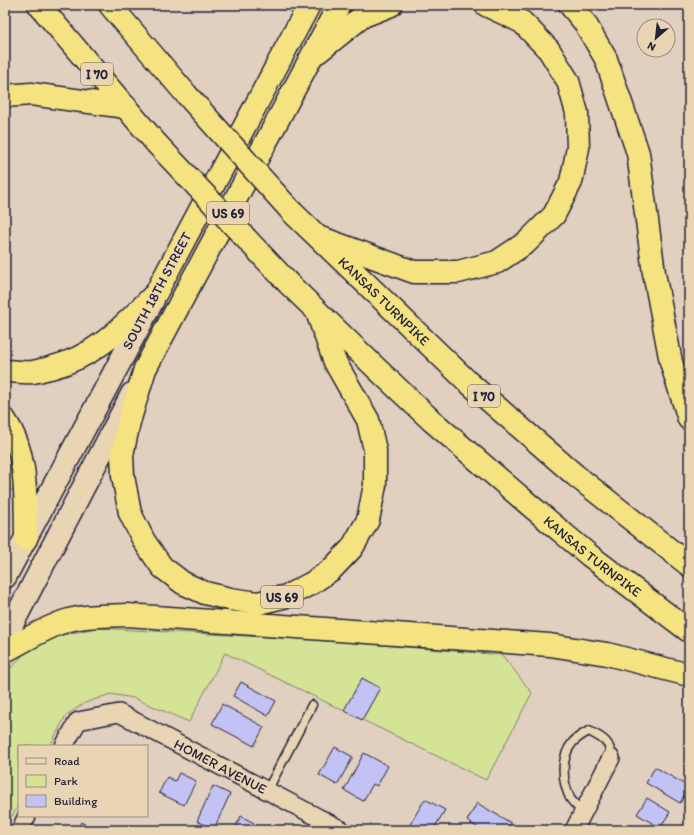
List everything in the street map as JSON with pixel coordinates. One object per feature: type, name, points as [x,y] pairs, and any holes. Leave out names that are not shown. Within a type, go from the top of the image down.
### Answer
[{"type":"highway","name":"I 70","points":[[40,5],[126,107]]},
{"type":"highway","name":"KANSAS TURNPIKE","points":[[110,5],[186,94],[292,212],[469,383],[575,475],[689,565]]},
{"type":"highway","name":"SOUTH 18TH STREET","points":[[156,293],[309,5]]},
{"type":"highway","name":"US 69","points":[[317,312],[335,362],[368,420],[375,450],[375,485],[368,520],[352,548],[331,570],[312,583],[287,596],[258,603],[230,599],[205,593],[183,583],[162,567],[144,542],[130,513],[123,476],[122,455],[129,422],[145,369],[339,5]]},
{"type":"highway","points":[[311,58],[363,16],[391,5]]},
{"type":"highway","points":[[318,236],[414,272],[458,272],[497,262],[527,242],[554,215],[571,182],[578,148],[577,113],[568,81],[549,50],[522,22],[486,5]]},
{"type":"highway","points":[[570,5],[585,23],[606,59],[638,153],[654,273],[671,362],[689,419]]},
{"type":"highway","points":[[5,96],[31,94],[126,107]]},
{"type":"highway","name":"KANSAS TURNPIKE","points":[[126,107],[156,143],[289,284],[431,420],[589,555],[689,631]]},
{"type":"highway","points":[[5,371],[32,372],[66,364],[83,357],[119,330],[156,293]]},
{"type":"highway","points":[[5,420],[18,444],[25,478],[26,539]]},
{"type":"highway","points":[[5,651],[33,635],[63,622],[89,617],[127,615],[550,645],[607,654],[689,675]]},
{"type":"main road","name":"SOUTH 18TH STREET","points":[[5,577],[156,293]]},
{"type":"main road","name":"SOUTH 18TH STREET","points":[[5,638],[145,369]]},
{"type":"street","name":"HOMER AVENUE","points":[[65,745],[78,721],[119,713],[342,830]]},
{"type":"street","points":[[574,830],[611,758]]},
{"type":"street","points":[[20,830],[26,817]]},
{"type":"lane","points":[[267,791],[312,705]]},
{"type":"lane","points":[[583,812],[571,800],[564,785],[563,768],[566,755],[572,743],[589,731],[604,739],[611,748],[611,758]]},
{"type":"shaded area","points":[[5,480],[12,491],[18,490],[18,506],[5,538]]},
{"type":"green space","points":[[5,441],[9,447],[18,490],[12,491],[5,480]]},
{"type":"green space","points":[[96,628],[321,640],[502,655],[532,693],[486,780],[225,653],[189,722],[134,698],[110,694],[85,703],[66,715],[51,745],[18,745],[18,806],[5,824],[5,674],[26,652],[58,636]]},
{"type":"building","points":[[362,678],[380,688],[362,720],[344,710]]},
{"type":"building","points":[[241,682],[276,701],[268,716],[233,696]]},
{"type":"building","points":[[222,704],[264,727],[254,746],[212,724]]},
{"type":"building","points":[[335,747],[353,757],[337,785],[319,775]]},
{"type":"building","points":[[364,753],[388,766],[377,786],[373,784],[363,801],[344,790]]},
{"type":"building","points":[[655,767],[689,787],[680,803],[646,783]]},
{"type":"building","points":[[179,773],[196,781],[184,805],[159,793],[167,777],[175,781]]},
{"type":"building","points":[[213,786],[230,794],[214,829],[197,821]]},
{"type":"building","points":[[647,798],[670,812],[660,828],[637,814]]},
{"type":"building","points":[[425,799],[445,810],[433,830],[415,830],[409,826]]},
{"type":"building","points":[[477,803],[511,823],[507,830],[482,830],[467,821]]},
{"type":"building","points":[[241,816],[254,823],[251,830],[234,830]]},
{"type":"building","points":[[81,822],[95,830],[76,830]]}]
